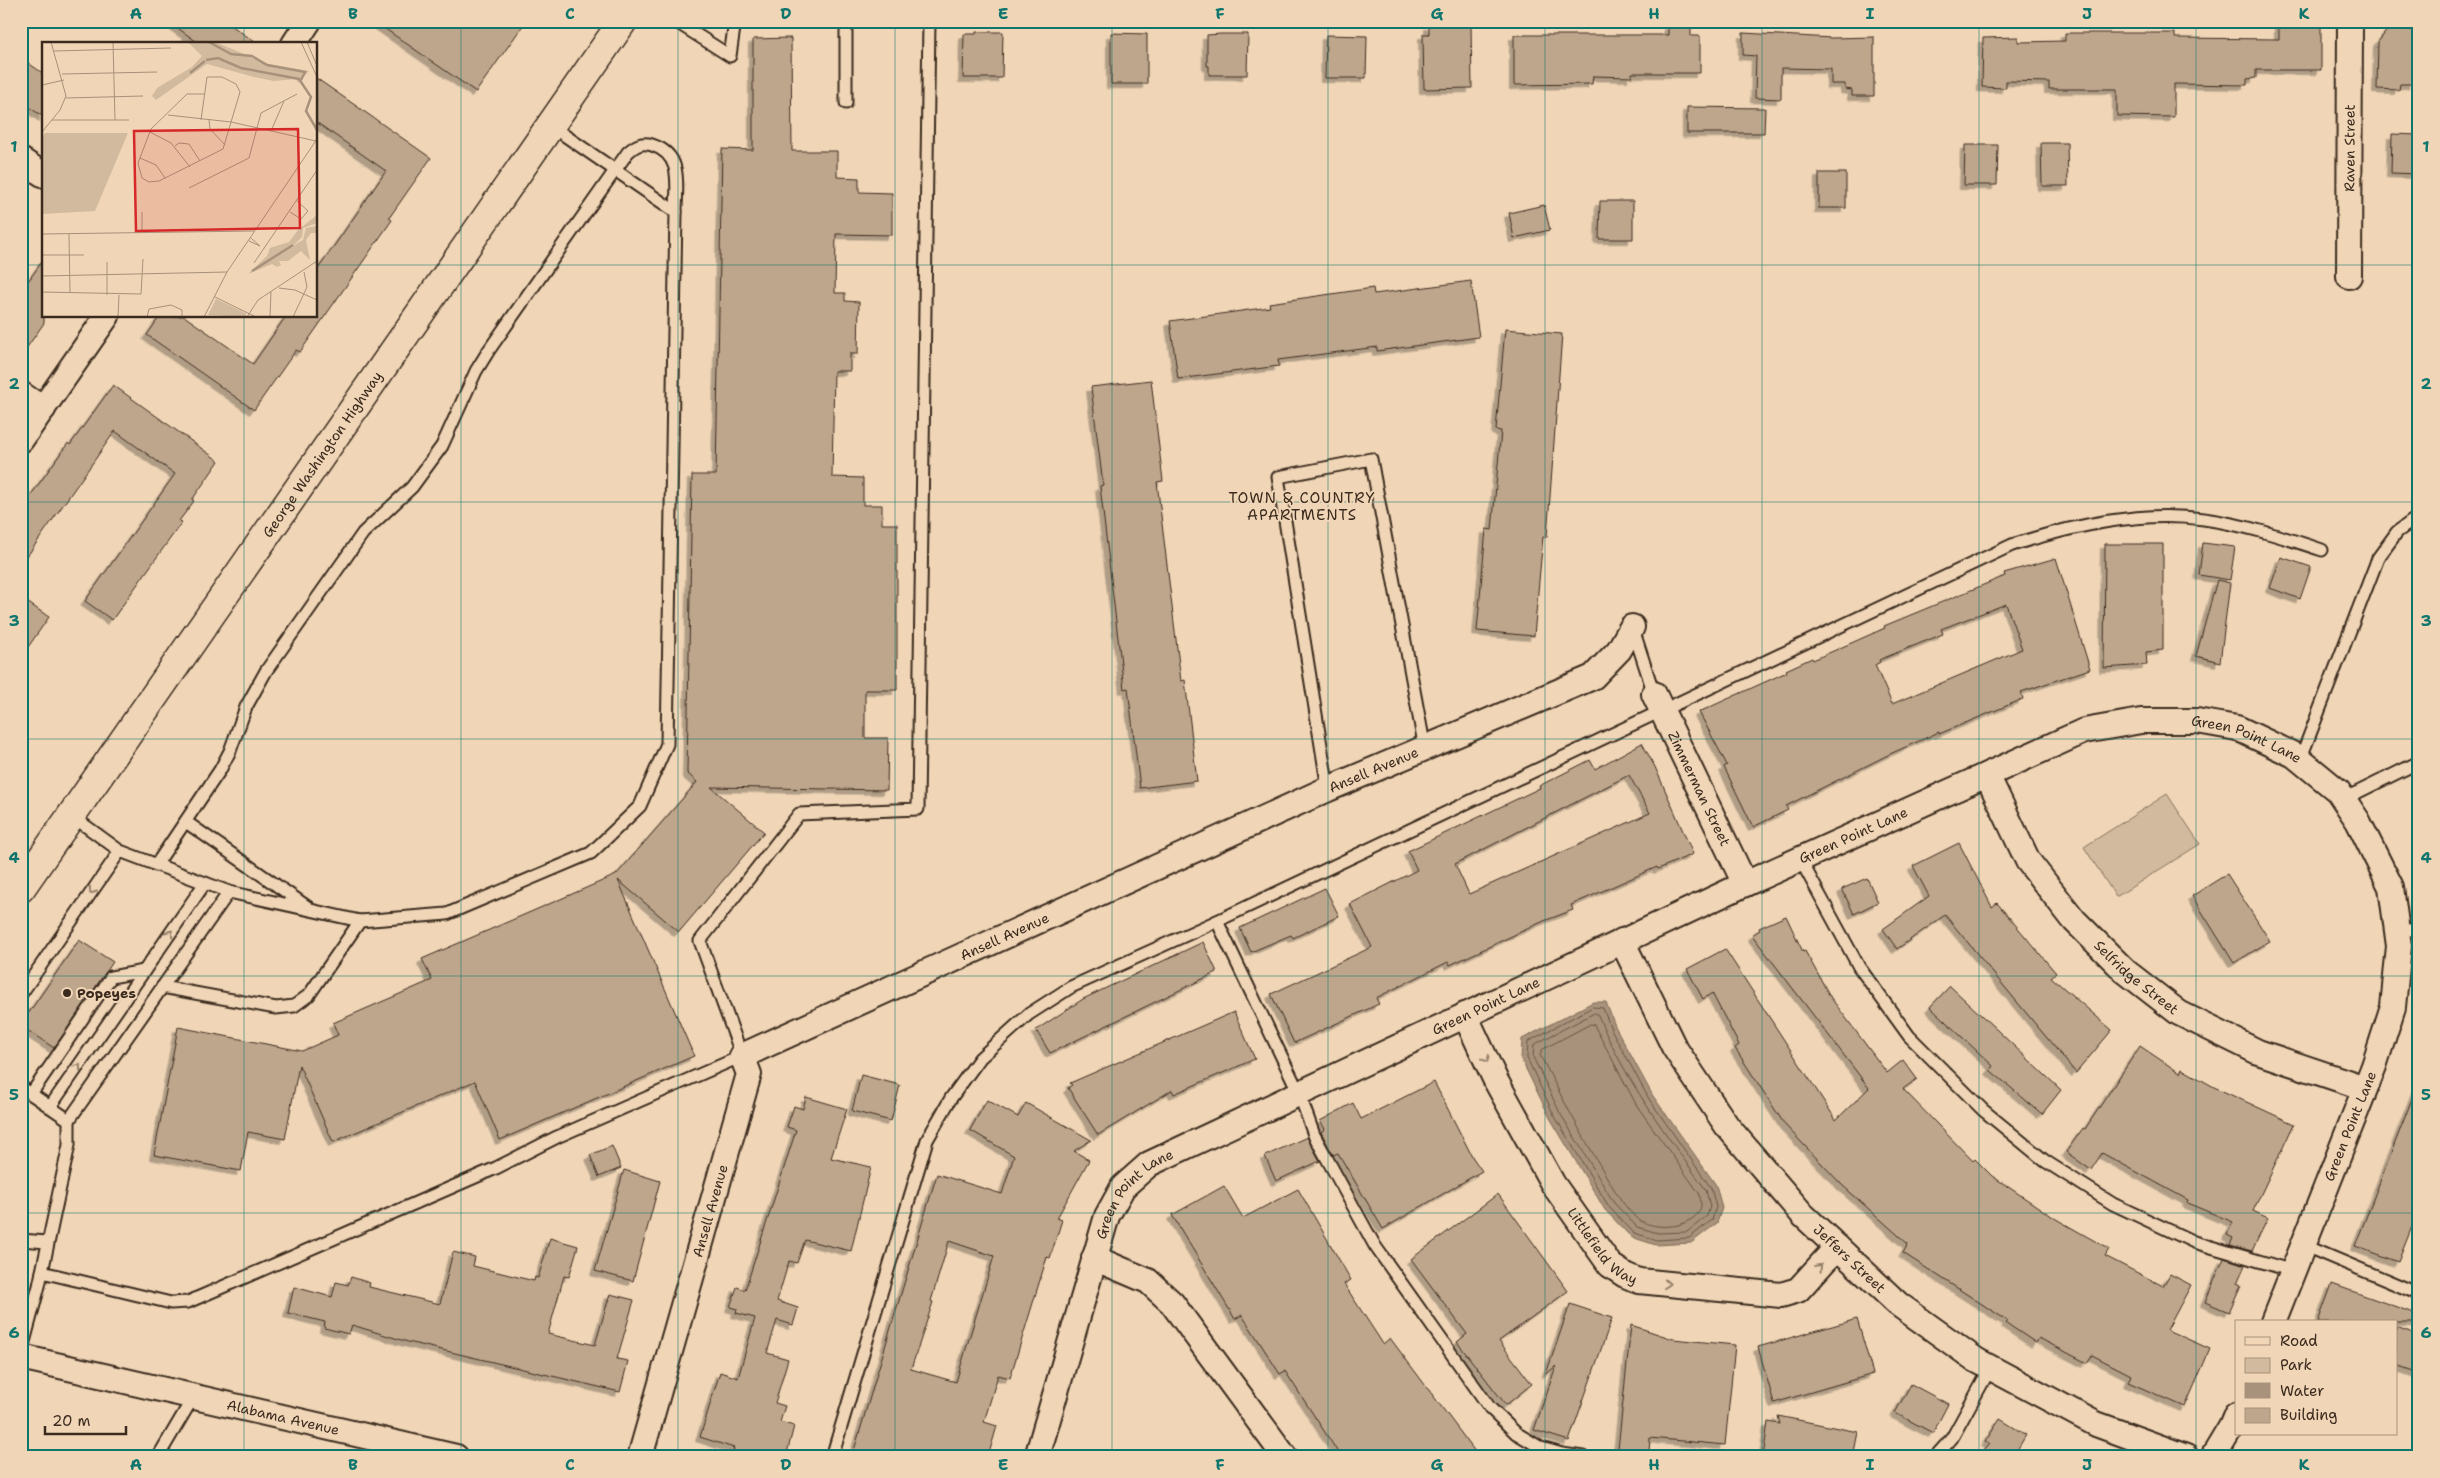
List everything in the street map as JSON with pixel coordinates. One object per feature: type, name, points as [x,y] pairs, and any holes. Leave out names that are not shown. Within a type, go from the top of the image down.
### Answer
[{"type":"main road","name":"George Washington Highway","points":[[21,888],[623,21]]},
{"type":"street","points":[[295,42],[309,21]]},
{"type":"street","name":"Raven Street","points":[[2349,276],[2350,21]]},
{"type":"street","points":[[21,160],[42,174]]},
{"type":"street","points":[[21,440],[106,318]]},
{"type":"street","points":[[21,394],[42,409]]},
{"type":"street","name":"Ansell Avenue","points":[[640,1457],[749,1074],[742,1056],[1328,789],[1593,676],[1620,650],[1632,627]]},
{"type":"street","name":"Zimmerman Street","points":[[1658,702],[1745,884]]},
{"type":"street","name":"Green Point Lane","points":[[1036,1457],[1107,1216],[1123,1187],[1149,1164],[1745,884],[1987,775],[2084,732],[2141,721],[2197,721],[2237,728],[2294,755],[2338,791],[2344,799],[2358,821],[2391,887],[2408,930],[2399,946],[2393,1007],[2365,1088],[2274,1320]]},
{"type":"street","name":"Selfridge Street","points":[[1987,775],[2028,861],[2074,920],[2125,971],[2179,1013],[2258,1052],[2365,1088]]},
{"type":"street","name":"Jeffers Street","points":[[1622,942],[1674,1047],[1727,1126],[1803,1215],[1898,1304],[1976,1360],[2096,1424],[2186,1457]]},
{"type":"street","name":"Littlefield Way","points":[[1465,1015],[1496,1081],[1553,1184],[1610,1265],[1625,1275],[1639,1281],[1781,1294],[1798,1290],[1837,1247]]},
{"type":"street","points":[[1094,1258],[1148,1281],[1172,1303],[1285,1457]]},
{"type":"street","name":"Alabama Avenue","points":[[21,1357],[194,1396],[402,1450],[456,1457]]},
{"type":"street","points":[[2213,1457],[2235,1417]]},
{"type":"lane","points":[[675,21],[730,56],[735,21]]},
{"type":"lane","points":[[846,21],[846,103]]},
{"type":"lane","points":[[42,1272],[171,1303],[188,1302],[487,1172],[566,1133],[742,1056],[700,941],[799,814],[918,809],[928,21]]},
{"type":"lane","points":[[551,126],[676,212]]},
{"type":"lane","points":[[72,816],[120,851],[229,892],[316,913],[360,921],[447,914],[591,853],[640,806],[667,744],[676,171],[674,162],[656,146],[646,143],[636,145],[628,152],[489,350],[470,384],[450,433],[432,461],[402,498],[363,533],[266,671],[246,707],[226,761],[156,864]]},
{"type":"lane","points":[[1328,789],[1278,477],[1372,459],[1425,749]]},
{"type":"lane","points":[[2300,760],[2378,558],[2397,532],[2419,516]]},
{"type":"lane","points":[[832,1457],[927,1140],[951,1098],[980,1058],[1029,1014],[1072,987],[1217,921],[1658,702],[2012,545],[2055,532],[2150,517],[2202,519],[2264,531],[2322,550]]},
{"type":"lane","points":[[1632,627],[1658,702]]},
{"type":"lane","points":[[2344,799],[2419,762]]},
{"type":"lane","points":[[186,822],[316,913]]},
{"type":"lane","points":[[21,994],[120,851]]},
{"type":"lane","points":[[1800,859],[1859,967],[1909,1036],[1983,1110],[2045,1161],[2113,1204],[2194,1242],[2292,1271]]},
{"type":"lane","points":[[50,1107],[205,883]]},
{"type":"lane","points":[[21,1352],[42,1272],[69,1145],[69,1120],[229,892]]},
{"type":"lane","points":[[162,987],[276,1008],[294,1006],[309,995],[360,921]]},
{"type":"lane","points":[[1217,921],[1299,1094],[1314,1135],[1375,1246],[1490,1408],[1516,1434],[1540,1448],[1583,1457]]},
{"type":"lane","points":[[69,1120],[26,1090],[111,977],[144,971]]},
{"type":"lane","points":[[21,1240],[47,1242]]},
{"type":"lane","points":[[2303,1245],[2419,1294]]},
{"type":"lane","points":[[1935,1457],[1952,1438],[1990,1367]]},
{"type":"lane","points":[[158,1457],[194,1396]]},
{"type":"green space","points":[[2167,794],[2200,844],[2116,897],[2084,847]]},
{"type":"water","points":[[1593,1002],[1606,1002],[1615,1026],[1653,1096],[1716,1185],[1722,1208],[1717,1223],[1691,1243],[1656,1245],[1631,1237],[1605,1210],[1550,1118],[1521,1059],[1522,1039]]},
{"type":"building","points":[[168,21],[225,21],[255,42],[197,42]]},
{"type":"building","points":[[374,21],[526,21],[476,92]]},
{"type":"building","points":[[2279,21],[2321,21],[2321,70],[2256,70],[2256,78],[2247,79],[2247,85],[2174,84],[2174,117],[2117,116],[2117,89],[2049,89],[2049,82],[2006,81],[2006,88],[1982,87],[1983,38],[2018,37],[2018,42],[2065,41],[2065,33],[2175,33],[2175,38],[2279,39]]},
{"type":"building","points":[[1471,24],[1472,88],[1424,89],[1423,34],[1429,34],[1429,25]]},
{"type":"building","points":[[1668,25],[1691,25],[1691,36],[1700,36],[1700,73],[1632,73],[1632,77],[1593,76],[1592,84],[1514,85],[1514,35],[1668,35]]},
{"type":"building","points":[[2388,29],[2415,30],[2413,84],[2400,84],[2399,90],[2377,89],[2378,42]]},
{"type":"building","points":[[976,32],[1003,32],[1002,78],[963,78],[964,34],[976,34]]},
{"type":"building","points":[[1111,33],[1147,34],[1147,84],[1111,84]]},
{"type":"building","points":[[1743,33],[1832,38],[1874,37],[1874,96],[1852,96],[1852,90],[1845,89],[1845,84],[1831,84],[1831,69],[1781,68],[1781,99],[1755,98],[1756,56],[1743,55]]},
{"type":"building","points":[[1248,34],[1247,75],[1209,75],[1209,66],[1207,66],[1207,35]]},
{"type":"building","points":[[1326,35],[1367,36],[1366,78],[1325,78]]},
{"type":"building","points":[[791,38],[792,151],[837,151],[837,177],[859,178],[859,192],[892,193],[892,235],[836,234],[835,293],[845,293],[845,301],[859,302],[858,354],[850,354],[850,371],[834,371],[832,477],[863,478],[863,505],[882,505],[882,524],[897,524],[897,690],[865,690],[865,738],[888,738],[887,790],[711,787],[764,832],[679,932],[618,880],[694,1056],[500,1140],[475,1081],[333,1142],[299,1065],[285,1139],[248,1132],[241,1171],[154,1155],[178,1027],[302,1051],[338,1035],[333,1023],[432,980],[422,959],[616,875],[697,782],[687,773],[692,475],[716,475],[722,149],[753,150],[753,39]]},
{"type":"building","points":[[21,58],[42,73],[42,116],[21,102]]},
{"type":"building","points":[[318,79],[431,158],[389,218],[392,220],[300,352],[296,350],[254,410],[147,335],[159,318],[187,318],[253,364],[285,318],[318,318],[318,269],[386,171],[318,123]]},
{"type":"building","points":[[1687,107],[1765,108],[1764,133],[1687,133]]},
{"type":"building","points":[[2392,134],[2419,135],[2419,174],[2391,173]]},
{"type":"building","points":[[2041,143],[2067,143],[2068,186],[2042,186]]},
{"type":"building","points":[[1965,145],[1998,145],[1997,185],[1964,185]]},
{"type":"building","points":[[1819,173],[1846,173],[1846,208],[1819,208]]},
{"type":"building","points":[[1600,201],[1633,201],[1633,239],[1599,239]]},
{"type":"building","points":[[1544,205],[1550,230],[1514,238],[1509,213]]},
{"type":"building","points":[[42,262],[42,318],[44,318],[44,323],[21,356],[21,291]]},
{"type":"building","points":[[1471,281],[1479,337],[1377,351],[1377,347],[1278,360],[1279,366],[1178,379],[1170,321],[1270,307],[1269,303],[1373,288],[1374,294]]},
{"type":"building","points":[[1505,329],[1562,334],[1547,537],[1543,537],[1534,636],[1477,631],[1486,529],[1492,530],[1501,431],[1496,430]]},
{"type":"building","points":[[1151,380],[1163,481],[1157,482],[1181,681],[1185,680],[1197,781],[1140,788],[1128,688],[1124,689],[1100,486],[1103,485],[1091,387]]},
{"type":"building","points":[[113,385],[219,461],[179,521],[182,522],[112,620],[85,601],[175,474],[115,431],[21,565],[21,509],[68,443],[70,445]]},
{"type":"building","points":[[2203,543],[2235,547],[2230,580],[2199,575]]},
{"type":"building","points":[[2105,544],[2163,544],[2163,650],[2146,652],[2147,665],[2104,668]]},
{"type":"building","points":[[2281,557],[2311,567],[2300,599],[2270,588]]},
{"type":"building","points":[[2056,558],[2090,669],[2021,692],[2023,699],[1939,734],[1939,732],[1890,754],[1786,806],[1788,810],[1753,827],[1724,767],[1727,765],[1699,712],[1787,672],[1786,670],[1812,658],[1813,660],[1885,628],[1884,626],[2005,576],[2004,573]],"holes":[[[2006,604],[2022,649],[1892,704],[1875,665],[1880,662],[1879,660],[1943,634],[1941,629]]]},
{"type":"building","points":[[2217,580],[2230,583],[2220,662],[2196,656]]},
{"type":"building","points":[[21,598],[49,617],[21,657]]},
{"type":"building","points":[[1642,743],[1655,767],[1693,854],[1658,869],[1657,867],[1571,905],[1573,910],[1544,921],[1450,965],[1448,962],[1376,998],[1379,1004],[1294,1043],[1271,994],[1372,947],[1350,904],[1417,870],[1408,851],[1540,788],[1539,786],[1590,760],[1595,769]],"holes":[[[1629,775],[1650,813],[1469,894],[1455,864]]]},
{"type":"building","points":[[1959,843],[1992,907],[1997,903],[2056,973],[2051,977],[2112,1030],[2076,1073],[1945,915],[1897,949],[1883,929],[1929,896],[1913,866]]},
{"type":"building","points":[[2227,874],[2270,941],[2234,963],[2192,896]]},
{"type":"building","points":[[1867,878],[1878,902],[1854,914],[1842,889]]},
{"type":"building","points":[[1325,888],[1339,916],[1293,938],[1291,935],[1251,952],[1240,928]]},
{"type":"building","points":[[1786,916],[1803,952],[1805,951],[1831,998],[1887,1073],[1903,1060],[1917,1079],[1903,1089],[1973,1161],[1975,1159],[1992,1176],[2056,1219],[2109,1249],[2105,1256],[2163,1286],[2170,1274],[2191,1285],[2167,1330],[2210,1349],[2185,1407],[2128,1382],[2131,1375],[2092,1355],[2087,1363],[2039,1338],[2036,1343],[2006,1323],[2008,1321],[1903,1253],[1908,1244],[1842,1185],[1785,1125],[1735,1048],[1739,1045],[1712,993],[1703,999],[1687,969],[1725,949],[1836,1120],[1869,1088],[1752,935],[1760,930],[1759,928]]},
{"type":"building","name":"Popeyes","points":[[79,940],[113,962],[54,1048],[21,1026],[21,1024]]},
{"type":"building","points":[[1203,942],[1217,972],[1050,1053],[1036,1030],[1083,999]]},
{"type":"building","points":[[1950,986],[2061,1090],[2042,1114],[1990,1070],[1993,1066],[1930,1007]]},
{"type":"building","points":[[1234,1012],[1255,1059],[1174,1094],[1172,1090],[1098,1135],[1068,1088],[1072,1085],[1070,1083]]},
{"type":"building","points":[[2140,1046],[2180,1073],[2182,1069],[2214,1087],[2294,1124],[2253,1211],[2268,1218],[2252,1251],[2230,1245],[2233,1238],[2227,1235],[2233,1222],[2187,1203],[2188,1200],[2102,1153],[2091,1170],[2066,1152],[2083,1128],[2085,1129]]},
{"type":"building","points":[[861,1075],[900,1085],[891,1121],[852,1111]]},
{"type":"building","points":[[1434,1082],[1473,1158],[1482,1171],[1383,1229],[1338,1153],[1333,1155],[1321,1132],[1325,1129],[1320,1121],[1353,1103],[1361,1119]]},
{"type":"building","points":[[2417,1086],[2419,1086],[2419,1209],[2398,1262],[2355,1246]]},
{"type":"building","points":[[806,1097],[847,1109],[831,1158],[871,1167],[851,1251],[805,1240],[797,1263],[789,1261],[777,1301],[798,1308],[793,1325],[777,1320],[767,1353],[788,1359],[775,1403],[785,1406],[780,1422],[794,1426],[786,1457],[732,1457],[734,1448],[700,1437],[720,1372],[738,1378],[755,1318],[736,1313],[737,1309],[730,1307],[737,1287],[745,1290],[796,1130],[787,1127],[794,1106],[803,1109]]},
{"type":"building","points":[[987,1100],[1018,1117],[1026,1103],[1091,1140],[1074,1151],[1089,1160],[1057,1218],[1062,1220],[1050,1258],[1047,1257],[1010,1378],[998,1375],[984,1422],[997,1426],[988,1457],[852,1457],[937,1174],[1002,1194],[1014,1156],[970,1130]],"holes":[[[949,1241],[994,1256],[956,1382],[911,1369],[933,1302],[931,1301]]]},
{"type":"building","points":[[1307,1137],[1320,1161],[1276,1181],[1265,1156]]},
{"type":"building","points":[[612,1146],[621,1168],[599,1177],[590,1155]]},
{"type":"building","points":[[624,1170],[660,1181],[633,1281],[595,1271]]},
{"type":"building","points":[[1224,1186],[1243,1218],[1298,1189],[1351,1280],[1344,1284],[1383,1344],[1390,1338],[1479,1457],[1341,1457],[1285,1371],[1280,1374],[1242,1315],[1235,1319],[1172,1215]]},
{"type":"building","points":[[1498,1194],[1568,1291],[1499,1341],[1532,1384],[1506,1405],[1457,1342],[1467,1334],[1411,1259]]},
{"type":"building","points":[[550,1238],[578,1246],[569,1277],[564,1276],[548,1334],[595,1345],[610,1294],[634,1300],[617,1359],[628,1361],[620,1392],[408,1342],[352,1325],[349,1334],[324,1328],[325,1322],[288,1313],[294,1287],[332,1297],[336,1282],[348,1285],[351,1277],[370,1283],[369,1287],[440,1304],[453,1252],[475,1257],[473,1266],[534,1281],[535,1277],[538,1278]]},
{"type":"building","points":[[2224,1258],[2245,1265],[2237,1283],[2241,1285],[2229,1312],[2205,1302]]},
{"type":"building","points":[[2332,1284],[2419,1315],[2419,1322],[2398,1322],[2398,1320],[2319,1320]]},
{"type":"building","points":[[1570,1304],[1612,1318],[1569,1441],[1534,1430],[1556,1366],[1546,1374]]},
{"type":"building","points":[[1857,1319],[1873,1374],[1774,1403],[1758,1347]]},
{"type":"building","points":[[1631,1325],[1673,1339],[1735,1345],[1725,1445],[1650,1438],[1649,1452],[1618,1449]]},
{"type":"building","points":[[2398,1328],[2419,1335],[2419,1373],[2398,1366]]},
{"type":"building","points":[[1911,1384],[1948,1404],[1933,1433],[1895,1413]]},
{"type":"building","points":[[1778,1416],[1858,1432],[1853,1457],[1763,1457],[1768,1422],[1780,1424]]},
{"type":"building","points":[[2000,1419],[2026,1435],[2013,1457],[1978,1457],[1989,1444],[1985,1442]]},
{"type":"place","name":"Popeyes","points":[[67,993]]},
{"type":"district","name":"TOWN & COUNTRY APARTMENTS","points":[[1302,506]]}]
